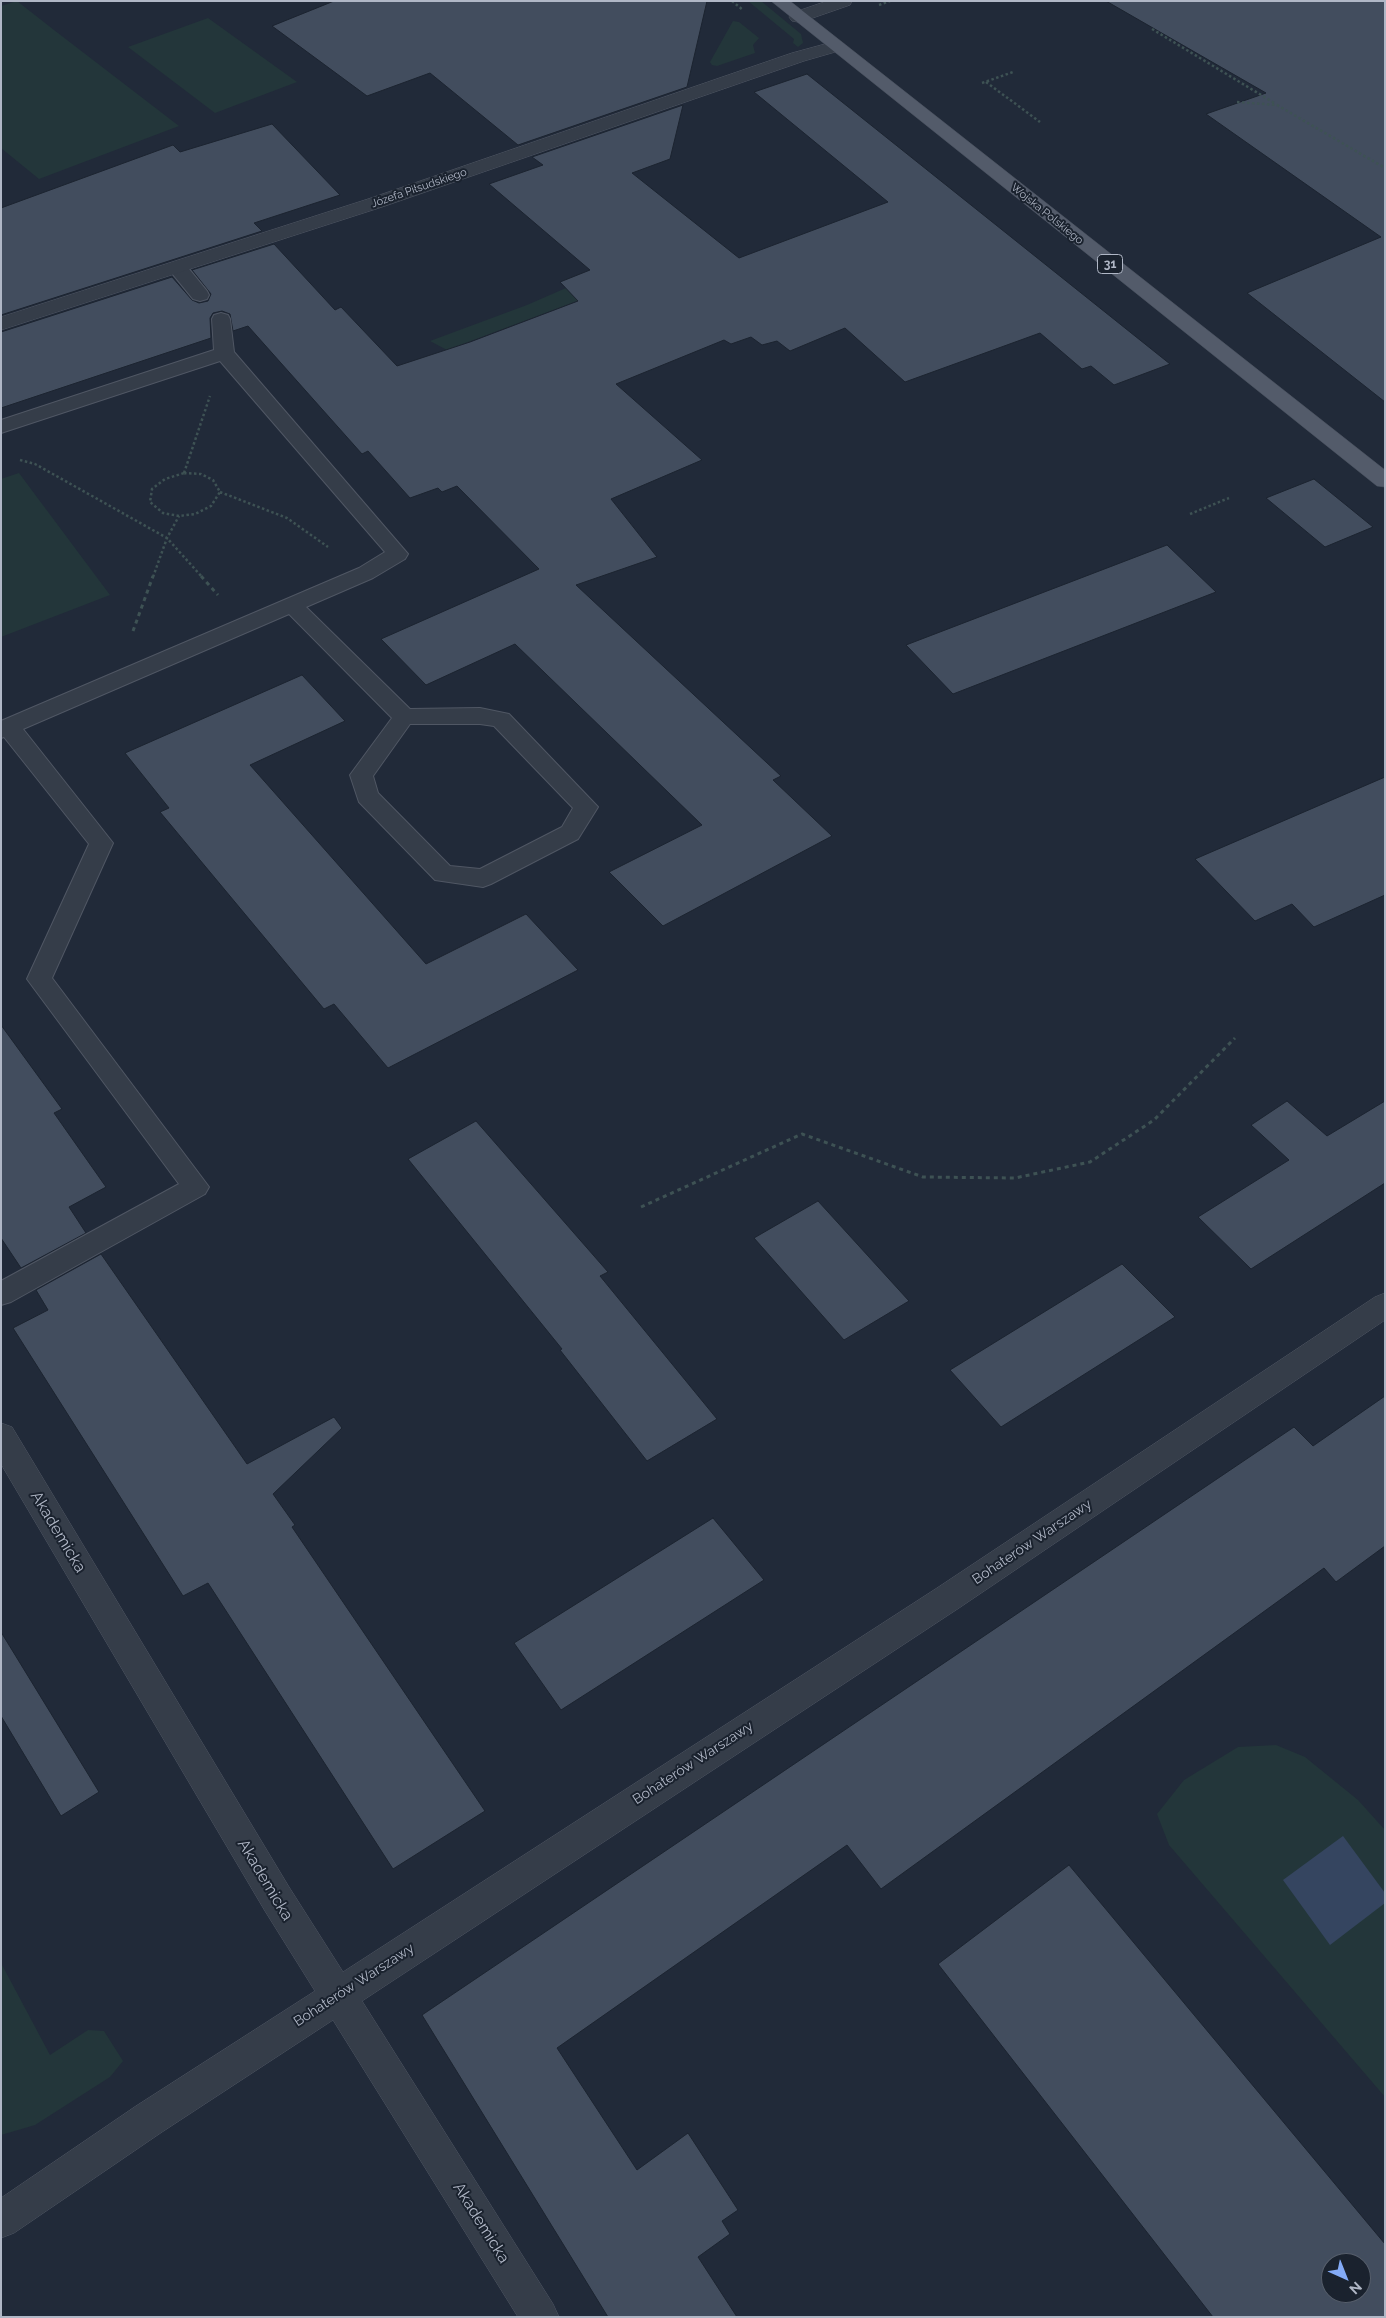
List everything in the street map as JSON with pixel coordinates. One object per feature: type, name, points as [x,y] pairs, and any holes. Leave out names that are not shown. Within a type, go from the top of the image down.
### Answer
[{"type":"main road","name":"Wojska Polskiego","points":[[780,1],[1385,481]]},
{"type":"street","points":[[798,17],[844,1]]},
{"type":"street","name":"Józefa Piłsudskiego","points":[[1,324],[375,203],[798,57],[836,46]]},
{"type":"street","name":"Bohaterów Warszawy","points":[[1,2220],[149,2119],[948,1598],[1385,1305]]},
{"type":"street","name":"Akademicka","points":[[1,1436],[337,1997],[540,2317]]},
{"type":"lane","points":[[178,268],[200,295]]},
{"type":"lane","points":[[1,1294],[196,1187],[39,979],[101,843],[5,728],[366,574],[398,554],[224,353],[222,319]]},
{"type":"lane","points":[[1,427],[224,353]]},
{"type":"lane","points":[[292,605],[404,717],[480,716],[501,719],[586,807],[570,834],[482,878],[443,874],[367,796],[361,775],[404,717]]},
{"type":"path","points":[[1152,29],[1385,168]]},
{"type":"path","points":[[982,83],[1013,72]]},
{"type":"path","points":[[986,82],[1040,122]]},
{"type":"path","points":[[1237,102],[1277,104]]},
{"type":"path","points":[[184,474],[224,353]]},
{"type":"path","points":[[18,459],[35,464],[167,538],[245,625]]},
{"type":"path","points":[[220,492],[211,506],[195,514],[179,516],[163,513],[150,502],[152,488],[165,479],[184,474],[201,474],[213,480],[220,492],[287,518],[366,574]]},
{"type":"path","points":[[1190,514],[1229,498]]},
{"type":"path","points":[[114,681],[167,538],[179,516]]},
{"type":"path","points":[[641,1207],[802,1134],[923,1178],[1015,1178],[1090,1162],[1154,1120],[1235,1038]]},
{"type":"green space","points":[[17,1],[179,126],[39,179],[1,148],[1,6]]},
{"type":"green space","points":[[748,1],[761,1],[801,34],[803,43],[798,47],[793,43],[794,39]]},
{"type":"green space","points":[[208,18],[297,82],[215,113],[128,47]]},
{"type":"green space","points":[[733,21],[739,22],[759,38],[753,45],[755,53],[717,66],[712,65],[710,62]]},
{"type":"green space","points":[[566,288],[580,300],[447,350],[430,341],[527,305]]},
{"type":"green space","points":[[19,473],[110,595],[1,637],[1,479]]},
{"type":"green space","points":[[1276,1745],[1305,1757],[1358,1800],[1385,1830],[1385,2097],[1169,1845],[1157,1814],[1184,1780],[1238,1747]]},
{"type":"green space","points":[[1,1963],[50,2055],[88,2030],[104,2031],[123,2061],[110,2077],[35,2125],[1,2135]]},
{"type":"water","points":[[1343,1836],[1385,1893],[1385,1903],[1330,1945],[1283,1880]]},
{"type":"building","points":[[334,1],[707,1],[687,87],[518,145],[430,73],[367,96],[272,26]]},
{"type":"building","points":[[1106,1],[1385,1],[1385,402],[1247,293],[1381,237],[1206,114],[1266,93]]},
{"type":"building","points":[[807,74],[1170,364],[1114,385],[1091,366],[1082,369],[1040,333],[905,382],[845,328],[790,351],[777,341],[762,345],[751,337],[731,344],[724,340],[616,384],[702,460],[611,499],[657,557],[576,585],[781,776],[773,780],[832,836],[663,926],[609,872],[702,825],[515,644],[426,685],[381,639],[539,569],[457,486],[442,492],[438,488],[410,498],[368,451],[362,454],[248,326],[233,331],[230,314],[222,311],[213,313],[210,318],[211,338],[1,408],[1,332],[172,277],[192,300],[199,303],[208,301],[211,294],[192,270],[274,244],[335,310],[341,307],[397,366],[470,342],[578,301],[560,282],[590,270],[489,184],[543,165],[532,157],[683,105],[670,159],[632,173],[739,258],[888,202],[754,92]]},
{"type":"building","points":[[272,124],[340,195],[254,223],[262,231],[1,315],[1,208],[173,145],[180,152]]},
{"type":"building","points":[[1314,479],[1373,527],[1325,547],[1266,498]]},
{"type":"building","points":[[1167,545],[1216,592],[953,694],[906,645]]},
{"type":"building","points":[[302,675],[345,721],[250,765],[426,964],[526,914],[578,970],[388,1068],[334,1004],[324,1009],[160,812],[169,808],[125,753]]},
{"type":"building","points":[[1385,777],[1385,895],[1314,927],[1292,904],[1255,921],[1195,859]]},
{"type":"building","points":[[1,1025],[62,1109],[54,1113],[106,1187],[69,1207],[86,1233],[21,1268],[1,1238]]},
{"type":"building","points":[[1287,1101],[1327,1136],[1385,1101],[1385,1183],[1251,1269],[1198,1217],[1289,1160],[1251,1125]]},
{"type":"building","points":[[476,1121],[608,1272],[600,1276],[717,1419],[647,1461],[560,1350],[562,1349],[408,1159]]},
{"type":"building","points":[[818,1201],[909,1301],[844,1340],[754,1238]]},
{"type":"building","points":[[101,1254],[247,1464],[334,1417],[342,1428],[273,1494],[295,1525],[292,1527],[485,1811],[393,1869],[208,1583],[183,1596],[13,1328],[48,1310],[36,1290]]},
{"type":"building","points":[[1122,1264],[1175,1317],[1001,1427],[950,1370]]},
{"type":"building","points":[[1385,1396],[1385,1546],[1336,1582],[1324,1568],[881,1889],[847,1845],[557,2048],[637,2170],[688,2133],[738,2210],[722,2221],[730,2234],[698,2257],[737,2317],[608,2317],[422,2015],[1294,1427],[1313,1446]]},
{"type":"building","points":[[713,1518],[764,1580],[561,1710],[514,1643]]},
{"type":"building","points":[[1,1632],[99,1792],[61,1816],[1,1716]]},
{"type":"building","points":[[1069,1865],[1385,2244],[1385,2317],[1213,2317],[938,1964]]}]
